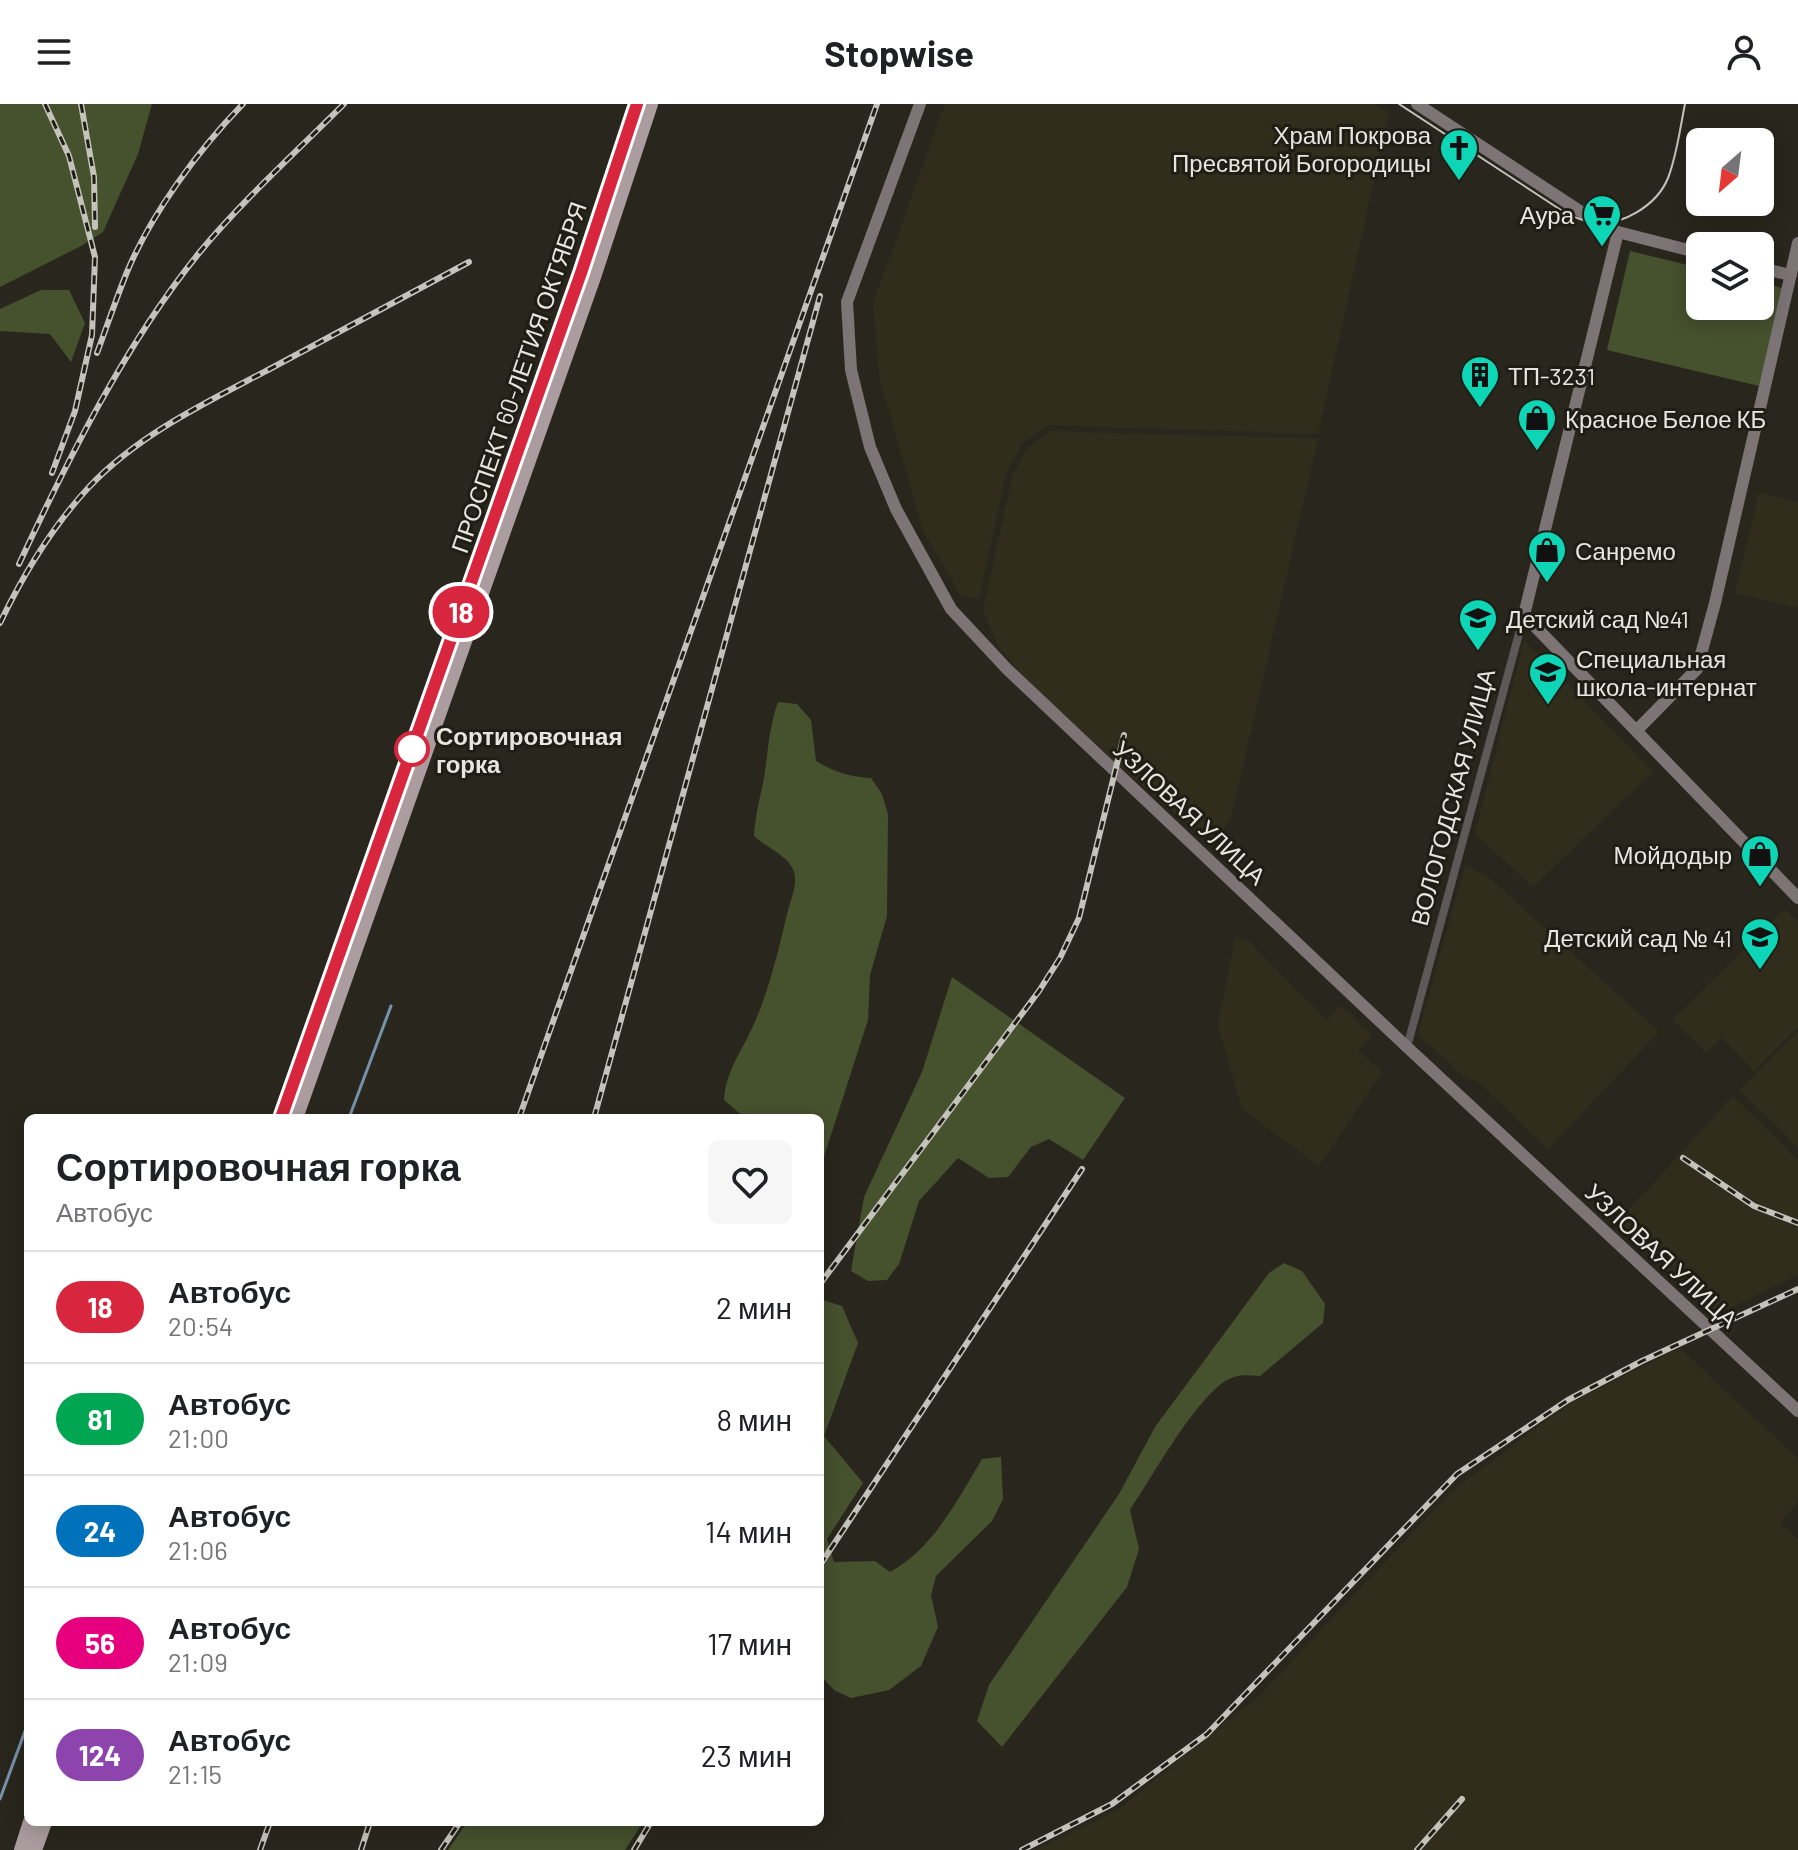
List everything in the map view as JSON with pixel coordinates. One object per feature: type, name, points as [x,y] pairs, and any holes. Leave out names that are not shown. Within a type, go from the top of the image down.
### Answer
[{"type":"highway","name":"ПРОСПЕКТ 60-ЛЕТИЯ ОКТЯБРЯ","points":[[282,1114],[576,288],[637,104]]},
{"type":"highway","name":"ПРОСПЕКТ 60-ЛЕТИЯ ОКТЯБРЯ","points":[[296,1114],[583,307],[650,104]]},
{"type":"highway","points":[[22,1850],[30,1826]]},
{"type":"highway","points":[[34,1850],[43,1826]]},
{"type":"street","name":"УЗЛОВАЯ УЛИЦА","points":[[920,104],[847,302],[851,370],[870,447],[898,512],[951,609],[1007,669],[1798,1411]]},
{"type":"street","points":[[1417,104],[1598,223],[1618,232],[1686,249]]},
{"type":"street","name":"ВОЛОГОДСКАЯ УЛИЦА","points":[[1407,1047],[1524,615],[1618,232]]},
{"type":"street","points":[[1637,730],[1697,669],[1794,276],[1798,243]]},
{"type":"street","points":[[1774,271],[1794,276]]},
{"type":"street","points":[[1524,615],[1798,898]]},
{"type":"shaded area","points":[[945,104],[1374,104],[1389,113],[1318,434],[1049,425],[1022,444],[1006,474],[979,599],[961,596],[923,531],[879,376],[873,303]]},
{"type":"shaded area","points":[[1051,431],[1318,439],[1231,818],[1214,846],[1109,757],[1029,683],[998,646],[983,610],[1012,477],[1027,448]]},
{"type":"shaded area","points":[[1759,492],[1798,502],[1798,608],[1735,593]]},
{"type":"shaded area","name":"Специальная школа-интернат","points":[[1524,640],[1653,772],[1533,887],[1475,834]]},
{"type":"shaded area","points":[[1465,865],[1490,878],[1659,1032],[1548,1149],[1475,1079],[1467,1080],[1418,1034]]},
{"type":"shaded area","name":"Детский сад № 41","points":[[1785,909],[1798,922],[1798,1027],[1754,1071],[1722,1038],[1706,1053],[1673,1019]]},
{"type":"shaded area","points":[[1235,937],[1249,941],[1326,1020],[1340,1005],[1372,1035],[1358,1050],[1382,1072],[1319,1166],[1242,1109],[1218,1025]]},
{"type":"shaded area","points":[[1798,1032],[1798,1148],[1739,1090]]},
{"type":"shaded area","points":[[1733,1096],[1798,1160],[1798,1275],[1716,1315],[1616,1224]]},
{"type":"shaded area","points":[[1680,1348],[1798,1459],[1798,1501],[1781,1523],[1798,1540],[1798,1850],[1035,1850],[1118,1810],[1260,1695],[1452,1491],[1570,1403]]},
{"type":"green space","points":[[0,104],[152,104],[138,154],[103,232],[0,287]]},
{"type":"green space","points":[[1630,251],[1686,265],[1686,320],[1774,320],[1774,286],[1782,288],[1759,386],[1607,350]]},
{"type":"green space","points":[[41,290],[69,290],[85,323],[71,362],[50,334],[0,331],[0,309]]},
{"type":"green space","points":[[778,702],[797,704],[811,720],[816,761],[842,773],[871,778],[882,794],[888,814],[887,916],[870,975],[868,1020],[824,1157],[824,1114],[740,1114],[724,1100],[731,1071],[759,1013],[794,887],[792,867],[754,836]]},
{"type":"green space","points":[[952,977],[1125,1098],[1083,1160],[1049,1139],[1031,1147],[1008,1177],[989,1178],[958,1158],[919,1201],[899,1264],[887,1280],[868,1281],[851,1271],[864,1197],[922,1072]]},
{"type":"green space","points":[[1284,1263],[1302,1271],[1325,1304],[1323,1323],[1260,1376],[1228,1379],[1212,1392],[1186,1423],[1130,1510],[1139,1549],[1127,1587],[1002,1747],[977,1721],[989,1685],[1119,1494],[1155,1427],[1269,1273]]},
{"type":"green space","points":[[824,1300],[842,1306],[858,1343],[824,1436]]},
{"type":"green space","points":[[824,1436],[863,1483],[827,1539],[834,1562],[875,1561],[890,1572],[932,1537],[982,1459],[1001,1457],[1003,1499],[992,1521],[936,1576],[931,1595],[938,1627],[921,1666],[889,1690],[851,1698],[834,1690],[824,1679]]},
{"type":"green space","points":[[464,1826],[640,1826],[625,1850],[448,1850]]},
{"type":"waterway","points":[[350,1114],[391,1006]]},
{"type":"waterway","points":[[0,1799],[24,1734]]},
{"type":"tram line","points":[[1399,104],[1567,214],[1602,223],[1626,218],[1637,212],[1663,188],[1674,160],[1685,104]]},
{"type":"railway","points":[[45,104],[69,156],[95,257],[92,335],[75,411],[52,473]]},
{"type":"railway","points":[[81,104],[94,177],[95,227]]},
{"type":"railway","points":[[97,353],[127,272],[149,228],[193,162],[243,104]]},
{"type":"railway","points":[[19,564],[100,403],[172,288],[233,214],[344,104]]},
{"type":"railway","points":[[520,1114],[877,104]]},
{"type":"railway","points":[[0,623],[51,534],[89,487],[129,451],[196,408],[469,262]]},
{"type":"railway","points":[[595,1114],[820,296]]},
{"type":"railway","points":[[824,1279],[1039,991],[1060,958],[1079,918],[1124,735]]},
{"type":"railway","points":[[1683,1158],[1754,1206],[1798,1223]]},
{"type":"railway","points":[[824,1559],[1082,1169]]},
{"type":"railway","points":[[1022,1850],[1112,1804],[1207,1734],[1457,1474],[1568,1400],[1642,1361],[1798,1289]]},
{"type":"railway","points":[[1417,1850],[1462,1799]]},
{"type":"railway","points":[[260,1850],[269,1826]]},
{"type":"railway","points":[[361,1850],[369,1826]]},
{"type":"railway","points":[[441,1850],[457,1826]]},
{"type":"railway","points":[[634,1850],[649,1826]]},
{"type":"bus line","name":"18","points":[[282,1114],[581,273],[637,104]]},
{"type":"place","name":"Храм Покрова Пресвятой Богородицы","points":[[1459,182]]},
{"type":"place","name":"Аура","points":[[1602,248]]},
{"type":"place","name":"ТП-3231","points":[[1480,409]]},
{"type":"place","name":"Красное Белое КБ","points":[[1537,452]]},
{"type":"place","name":"Санремо","points":[[1547,584]]},
{"type":"place","name":"Детский сад №41","points":[[1478,652]]},
{"type":"place","name":"Специальная школа-интернат","points":[[1548,706]]},
{"type":"place","name":"Сортировочная горка","points":[[412,749]]},
{"type":"place","name":"Мойдодыр","points":[[1760,888]]},
{"type":"place","name":"Детский сад № 41","points":[[1760,971]]}]
